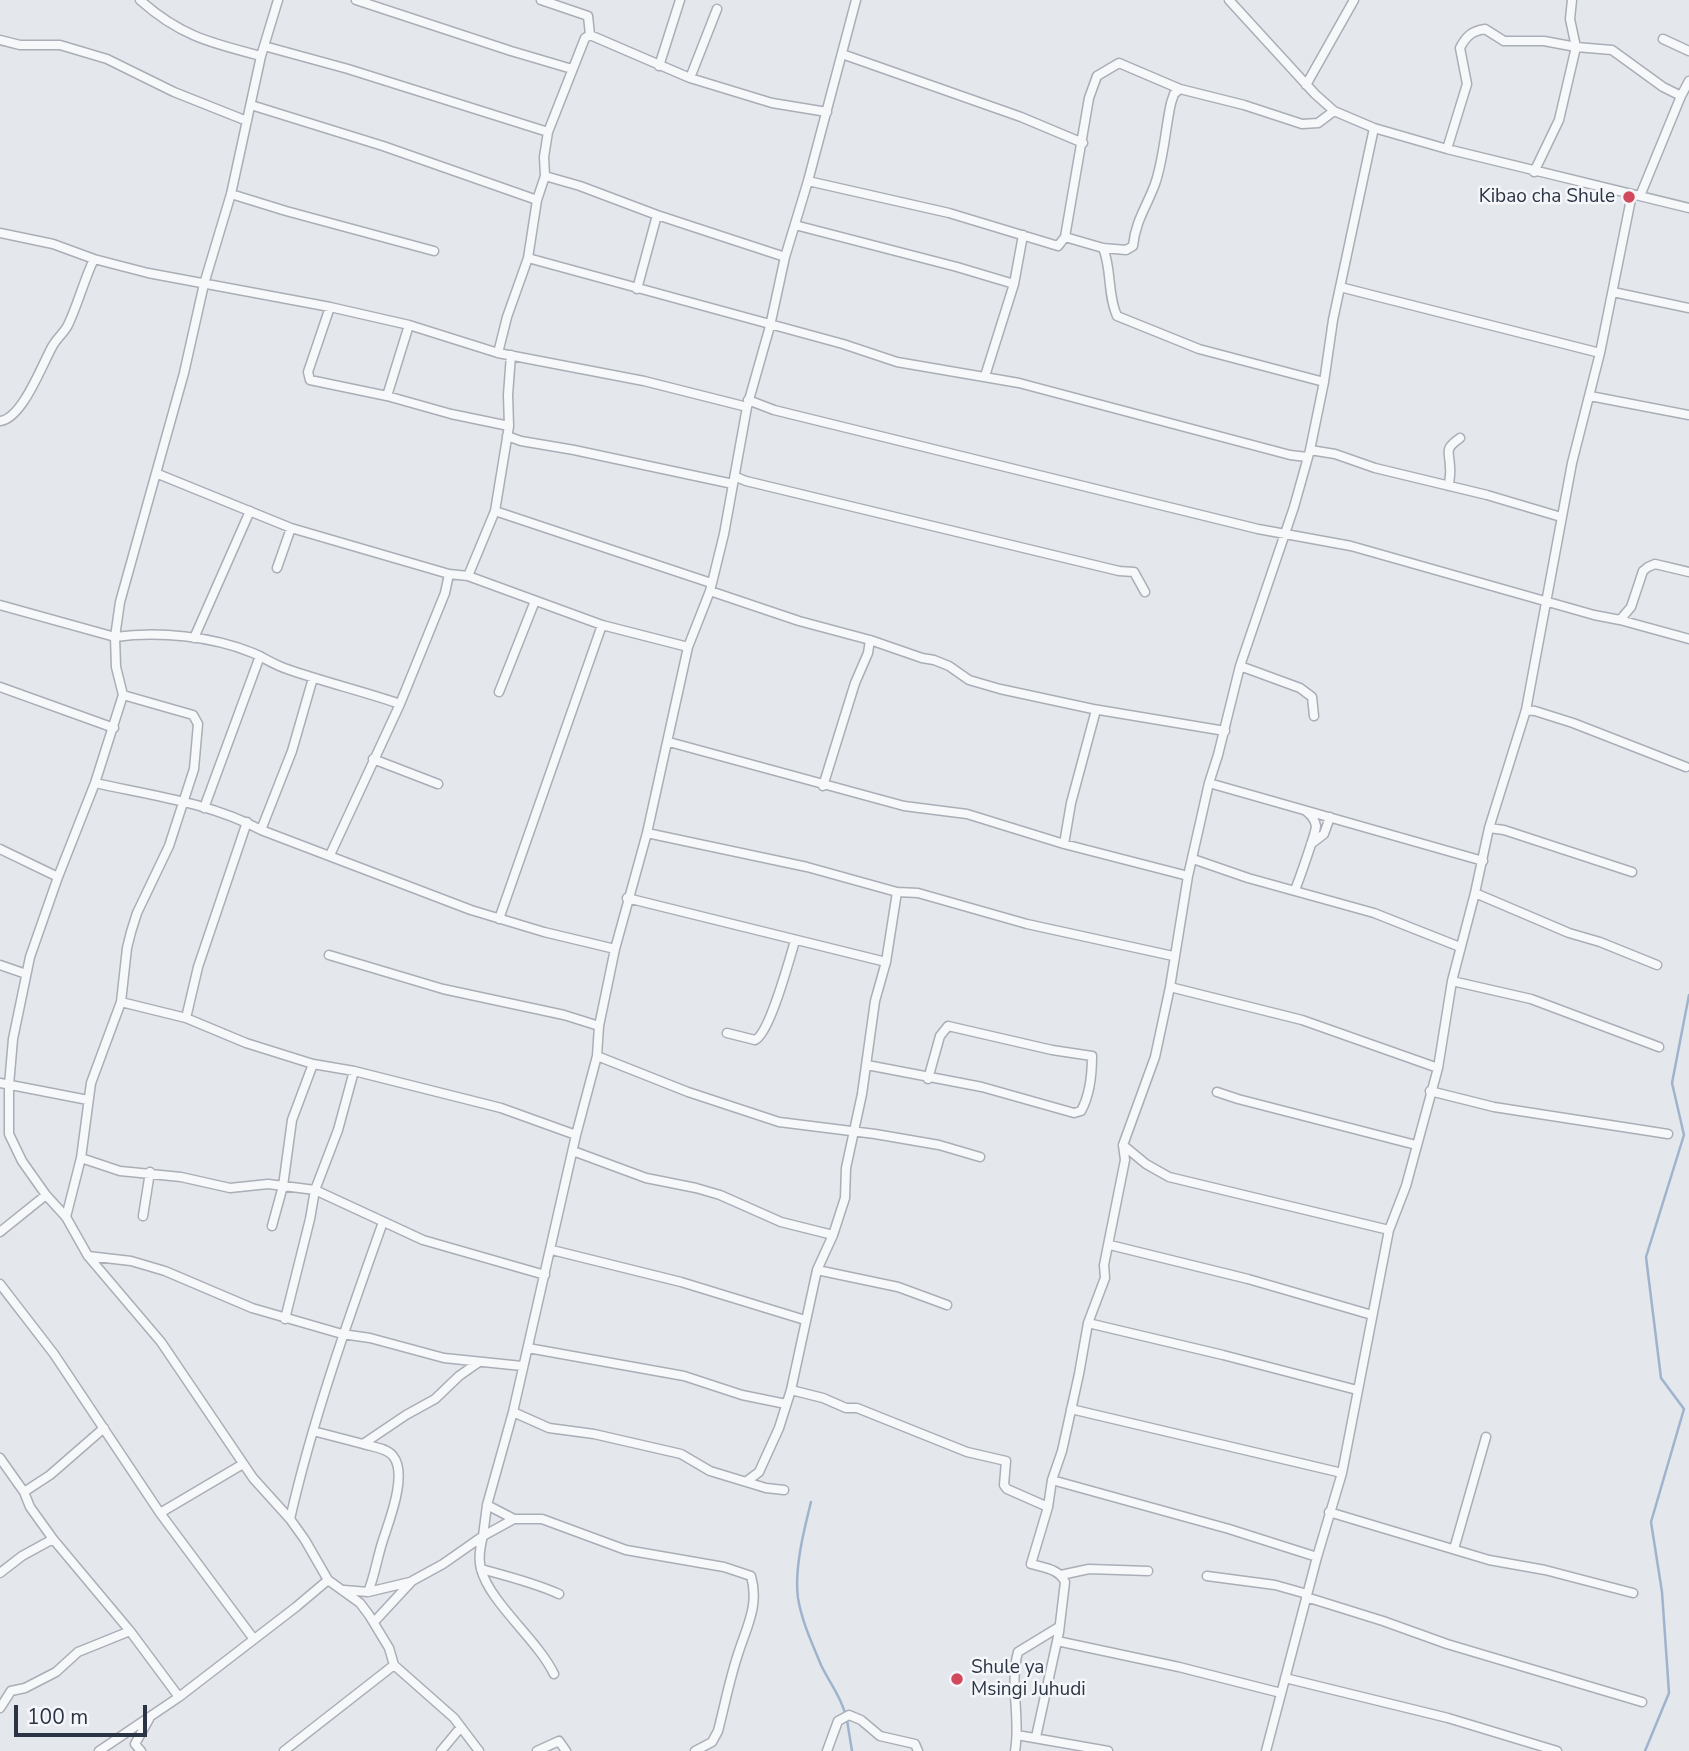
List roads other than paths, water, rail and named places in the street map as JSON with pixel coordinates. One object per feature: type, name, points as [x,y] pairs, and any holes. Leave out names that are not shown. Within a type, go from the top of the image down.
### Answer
[{"type":"street","points":[[140,0],[183,32],[205,41],[261,56]]},
{"type":"street","points":[[278,0],[261,56],[231,194],[204,284],[158,474],[120,602],[115,637],[118,681],[123,695],[95,783],[37,932],[26,974],[4,1084],[9,1133],[15,1149],[46,1195],[66,1217],[88,1256],[161,1342],[243,1464],[305,1540],[328,1580],[360,1603],[389,1648],[394,1665],[461,1727],[479,1751]]},
{"type":"street","points":[[356,0],[572,69]]},
{"type":"street","points":[[541,0],[588,16],[590,35]]},
{"type":"street","points":[[659,66],[680,0]]},
{"type":"street","points":[[554,1674],[542,1654],[489,1587],[481,1569],[479,1555],[487,1505],[513,1412],[552,1250],[576,1135],[597,1056],[599,1027],[615,949],[669,742],[688,647],[710,587],[724,534],[747,404],[856,0]]},
{"type":"street","points":[[1229,0],[1306,85],[1334,111],[1374,128],[1447,149],[1689,208]]},
{"type":"street","points":[[1306,85],[1354,0]]},
{"type":"street","points":[[1534,172],[1559,120],[1576,47],[1570,19],[1572,0]]},
{"type":"street","points":[[690,78],[717,9]]},
{"type":"street","points":[[1447,149],[1465,97],[1467,83],[1460,48],[1469,35],[1486,29],[1504,41],[1544,41],[1612,50],[1663,87],[1681,96]]},
{"type":"street","points":[[498,353],[507,317],[528,258],[537,200],[545,176],[544,157],[548,132],[582,41],[590,35]]},
{"type":"street","points":[[590,35],[690,78],[772,103],[827,112]]},
{"type":"street","points":[[1663,39],[1689,51]]},
{"type":"street","points":[[0,50],[2,41],[20,45],[60,45],[107,60],[174,92],[247,121]]},
{"type":"street","points":[[264,47],[348,69],[548,132]]},
{"type":"street","points":[[842,54],[1021,117],[1083,143]]},
{"type":"street","points":[[808,181],[948,213],[1058,246],[1065,237],[1094,82],[1102,72],[1116,64],[1132,67],[1180,89],[1244,105],[1302,124],[1318,123],[1334,111]]},
{"type":"street","points":[[1266,1751],[1329,1512],[1342,1473],[1389,1230],[1406,1186],[1438,1068],[1452,981],[1489,828],[1526,710],[1572,463],[1636,195],[1689,81]]},
{"type":"street","points":[[1065,237],[1103,248],[1126,250],[1133,246],[1134,230],[1154,186],[1160,165],[1171,103],[1174,94],[1180,89]]},
{"type":"street","points":[[251,105],[383,146],[537,200]]},
{"type":"street","points":[[1036,1737],[1057,1641],[1065,1583],[1061,1575],[1051,1569],[1031,1564],[1062,1451],[1088,1323],[1105,1278],[1104,1265],[1125,1160],[1123,1145],[1155,1057],[1170,987],[1188,876],[1209,783],[1225,731],[1240,666],[1308,453],[1374,128]]},
{"type":"street","points":[[545,176],[785,257]]},
{"type":"street","points":[[231,194],[434,251]]},
{"type":"street","points":[[637,289],[657,215]]},
{"type":"street","points":[[795,225],[957,267],[1014,285]]},
{"type":"street","points":[[0,233],[53,244],[93,259],[148,273],[330,307],[409,325],[498,353],[644,381],[774,410],[1284,534],[1351,546],[1689,639]]},
{"type":"street","points":[[985,376],[1014,285],[1023,235]]},
{"type":"street","points":[[1103,248],[1111,303],[1117,316],[1199,349],[1324,382]]},
{"type":"street","points":[[528,258],[843,344],[897,362],[985,376],[1290,455],[1335,454],[1374,468],[1561,517]]},
{"type":"street","points":[[0,421],[12,416],[38,377],[53,345],[68,325],[93,259]]},
{"type":"street","points":[[1340,287],[1600,353]]},
{"type":"street","points":[[1613,292],[1689,308]]},
{"type":"street","points":[[330,307],[308,372],[310,380],[509,426]]},
{"type":"street","points":[[387,396],[409,325]]},
{"type":"street","points":[[468,576],[495,511],[509,426],[511,355]]},
{"type":"street","points":[[1590,396],[1689,415]]},
{"type":"street","points":[[507,436],[522,441],[746,481],[985,540],[1119,571],[1134,572],[1145,592]]},
{"type":"street","points":[[1449,486],[1451,465],[1448,450],[1451,444],[1460,438]]},
{"type":"street","points":[[158,474],[291,528],[449,574],[468,576],[602,625],[688,647]]},
{"type":"street","points":[[194,638],[250,511]]},
{"type":"street","points":[[495,511],[811,624],[934,660],[949,666],[969,680],[1034,698],[1225,731]]},
{"type":"street","points":[[277,568],[291,528]]},
{"type":"street","points":[[1620,620],[1631,607],[1643,571],[1648,566],[1655,564],[1689,572]]},
{"type":"street","points":[[330,855],[400,704],[445,593],[449,574]]},
{"type":"street","points":[[499,692],[535,601]]},
{"type":"street","points":[[0,605],[115,637],[134,635],[194,638],[247,651],[268,662],[313,678],[371,693],[400,704]]},
{"type":"street","points":[[499,919],[602,625]]},
{"type":"street","points":[[823,786],[870,640]]},
{"type":"street","points":[[204,808],[260,656]]},
{"type":"street","points":[[1240,666],[1300,688],[1312,697],[1314,716]]},
{"type":"street","points":[[261,830],[292,751],[313,678]]},
{"type":"street","points":[[0,687],[114,728]]},
{"type":"street","points":[[66,1217],[81,1158],[93,1075],[121,1002],[131,932],[165,856],[196,757],[196,717],[123,695]]},
{"type":"street","points":[[1064,844],[1071,803],[1096,710]]},
{"type":"street","points":[[1526,710],[1573,723],[1686,767]]},
{"type":"street","points":[[669,742],[904,807],[967,814],[1064,844],[1188,876]]},
{"type":"street","points":[[373,759],[438,785]]},
{"type":"street","points":[[95,783],[204,808],[499,919],[615,949]]},
{"type":"street","points":[[1209,783],[1482,860]]},
{"type":"street","points":[[1295,890],[1316,828],[1305,810]]},
{"type":"street","points":[[1311,844],[1324,834],[1330,817]]},
{"type":"street","points":[[186,1018],[198,967],[247,822]]},
{"type":"street","points":[[1489,828],[1504,830],[1632,872]]},
{"type":"street","points":[[647,833],[807,867],[897,892],[918,893],[1016,921],[1173,956]]},
{"type":"street","points":[[0,849],[58,877]]},
{"type":"street","points":[[1193,859],[1248,878],[1374,914],[1460,947]]},
{"type":"street","points":[[747,1481],[759,1472],[779,1428],[791,1390],[817,1270],[833,1235],[845,1198],[846,1168],[855,1131],[875,1001],[886,962],[897,892]]},
{"type":"street","points":[[1475,893],[1569,933],[1600,942],[1657,965]]},
{"type":"street","points":[[627,898],[886,962]]},
{"type":"street","points":[[727,1034],[755,1040],[762,1036],[795,941]]},
{"type":"street","points":[[330,956],[443,989],[564,1015],[599,1027]]},
{"type":"street","points":[[0,965],[26,974]]},
{"type":"street","points":[[1452,981],[1531,999],[1659,1047]]},
{"type":"street","points":[[1170,987],[1302,1020],[1438,1068]]},
{"type":"street","points":[[121,1002],[186,1018],[246,1043],[313,1064],[354,1071],[501,1108],[576,1135]]},
{"type":"street","points":[[867,1065],[928,1079],[1001,1091],[1074,1113],[1081,1111],[1085,1103],[1092,1055],[1052,1050],[948,1026],[940,1036],[928,1079]]},
{"type":"street","points":[[597,1056],[688,1092],[779,1122],[939,1145],[980,1157]]},
{"type":"street","points":[[272,1226],[283,1186],[292,1120],[313,1064]]},
{"type":"street","points":[[285,1319],[315,1190],[338,1130],[354,1071]]},
{"type":"street","points":[[4,1084],[88,1100]]},
{"type":"street","points":[[1430,1091],[1494,1107],[1668,1134]]},
{"type":"street","points":[[1217,1092],[1416,1145]]},
{"type":"street","points":[[1123,1145],[1146,1164],[1169,1177],[1389,1230]]},
{"type":"street","points":[[573,1151],[646,1178],[720,1195],[781,1222],[833,1235]]},
{"type":"street","points":[[81,1158],[120,1171],[150,1172],[230,1188],[268,1184],[315,1190],[423,1240],[545,1275]]},
{"type":"street","points":[[143,1216],[150,1172]]},
{"type":"street","points":[[0,1232],[46,1195]]},
{"type":"street","points":[[290,1519],[342,1334],[383,1222]]},
{"type":"street","points":[[1110,1245],[1248,1279],[1372,1315]]},
{"type":"street","points":[[552,1250],[681,1282],[805,1320]]},
{"type":"street","points":[[88,1256],[131,1261],[165,1271],[252,1308],[342,1334],[370,1338],[444,1358],[522,1366]]},
{"type":"street","points":[[817,1270],[898,1287],[947,1305]]},
{"type":"street","points":[[0,1284],[54,1354],[160,1513],[253,1638]]},
{"type":"street","points":[[1088,1323],[1357,1390]]},
{"type":"street","points":[[528,1348],[684,1376],[742,1395],[786,1404]]},
{"type":"street","points":[[363,1444],[435,1398],[479,1362]]},
{"type":"street","points":[[791,1390],[823,1398],[846,1408],[857,1408],[967,1452],[1006,1461],[1004,1485],[1007,1489],[1048,1507]]},
{"type":"street","points":[[1071,1409],[1342,1473]]},
{"type":"street","points":[[513,1412],[549,1428],[594,1434],[681,1454],[710,1471],[766,1488],[784,1490]]},
{"type":"street","points":[[24,1492],[50,1475],[104,1428]]},
{"type":"street","points":[[313,1431],[382,1449],[393,1455],[397,1466],[397,1487],[392,1514],[368,1592]]},
{"type":"street","points":[[1454,1549],[1486,1437]]},
{"type":"street","points":[[0,1458],[53,1539],[130,1631],[179,1697]]},
{"type":"street","points":[[160,1513],[243,1464]]},
{"type":"street","points":[[1052,1480],[1229,1529],[1317,1557]]},
{"type":"street","points":[[487,1505],[514,1519],[542,1520],[626,1550],[724,1567],[751,1576],[755,1600],[718,1731],[712,1742],[695,1751]]},
{"type":"street","points":[[1329,1512],[1489,1560],[1545,1570],[1633,1593]]},
{"type":"street","points":[[341,1590],[368,1592],[412,1581],[514,1519]]},
{"type":"street","points":[[0,1573],[22,1556],[53,1539]]},
{"type":"street","points":[[481,1569],[559,1594]]},
{"type":"street","points":[[1061,1575],[1089,1569],[1148,1571]]},
{"type":"street","points":[[1207,1577],[1275,1585],[1447,1644],[1642,1702]]},
{"type":"street","points":[[99,1751],[179,1697],[253,1638],[296,1608],[328,1580]]},
{"type":"street","points":[[374,1622],[412,1581]]},
{"type":"street","points":[[1015,1751],[1017,1735],[1014,1667],[1018,1652],[1059,1627]]},
{"type":"street","points":[[0,1708],[11,1691],[25,1688],[56,1672],[69,1658],[97,1643],[130,1631]]},
{"type":"street","points":[[1057,1641],[1179,1667],[1281,1693]]},
{"type":"street","points":[[284,1751],[394,1665]]},
{"type":"street","points":[[1285,1678],[1448,1718],[1558,1751]]},
{"type":"street","points":[[827,1751],[838,1721],[849,1715],[861,1720],[880,1736],[915,1744],[918,1751]]},
{"type":"street","points":[[112,1742],[120,1738],[138,1748],[149,1719]]},
{"type":"street","points":[[440,1751],[461,1727]]},
{"type":"street","points":[[1017,1735],[1108,1751]]},
{"type":"street","points":[[537,1751],[559,1741],[566,1751]]},
{"type":"waterway","points":[[1645,1751],[1669,1693],[1662,1592],[1651,1522],[1684,1409],[1661,1378],[1646,1257],[1684,1135],[1672,1083],[1689,995]]},
{"type":"waterway","points":[[811,1502],[799,1562],[798,1598],[821,1665],[845,1713]]},
{"type":"waterway","points":[[847,1720],[852,1751]]},
{"type":"place","name":"Kibao cha Shule","points":[[1629,197]]},
{"type":"place","name":"Shule ya Msingi Juhudi","points":[[957,1679]]}]
